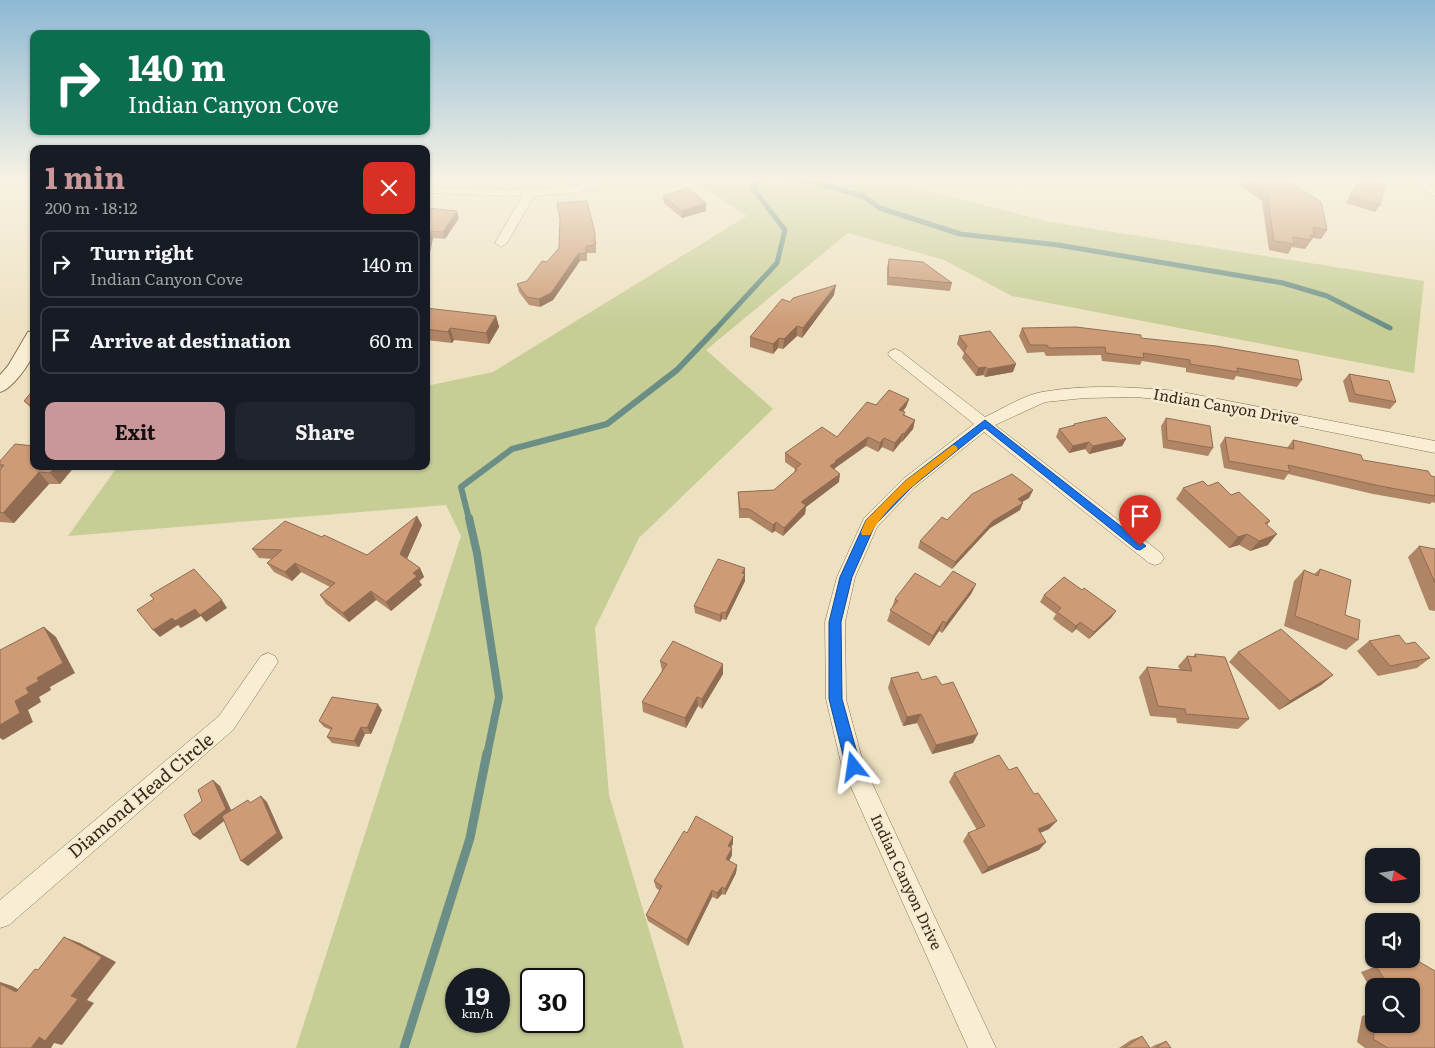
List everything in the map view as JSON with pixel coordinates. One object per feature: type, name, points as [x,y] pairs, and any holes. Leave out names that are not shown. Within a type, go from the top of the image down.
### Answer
[{"type":"street","points":[[502,243],[510,228]]},
{"type":"street","points":[[0,386],[16,369],[30,345]]},
{"type":"street","points":[[895,354],[1155,558]]},
{"type":"street","name":"Indian Canyon Drive","points":[[982,1048],[854,767],[836,699],[835,622],[846,577],[870,523],[909,484],[985,423],[1042,397],[1085,393],[1136,392],[1177,396],[1435,447]]},
{"type":"street","name":"Diamond Head Circle","points":[[0,916],[226,723],[268,662]]},
{"type":"green space","points":[[728,228],[1087,228],[1424,281],[1414,373],[1012,296],[944,260],[848,233],[706,350],[773,409],[639,538],[595,628],[609,795],[684,1048],[296,1048],[461,536],[446,505],[68,536],[115,470],[430,470],[430,385],[493,372]]},
{"type":"building","points":[[430,228],[446,228],[443,232],[431,231],[430,235]]},
{"type":"building","points":[[560,228],[594,228],[595,245],[586,246],[586,253],[578,254],[551,293],[539,299],[527,297],[517,284],[527,281],[542,261],[547,262],[559,248]]},
{"type":"building","points":[[1272,228],[1313,228],[1314,236],[1310,235],[1311,240],[1293,237],[1294,244],[1274,241]]},
{"type":"building","points":[[889,259],[923,262],[952,283],[888,277]]},
{"type":"building","points":[[836,285],[803,328],[797,326],[784,339],[779,338],[773,344],[750,337],[782,299],[790,302],[793,298]]},
{"type":"building","points":[[430,308],[496,316],[486,333],[450,328],[448,332],[430,330]]},
{"type":"building","points":[[1076,327],[1141,335],[1141,338],[1216,346],[1298,360],[1302,380],[1237,368],[1238,372],[1190,364],[1190,360],[1143,353],[1144,358],[1106,353],[1105,347],[1049,348],[1047,345],[1030,345],[1022,328]]},
{"type":"building","points":[[990,331],[1016,364],[988,369],[986,367],[978,368],[964,351],[967,346],[959,336]]},
{"type":"building","points":[[1349,374],[1389,381],[1396,402],[1355,394]]},
{"type":"building","points":[[889,390],[909,399],[899,410],[905,412],[903,415],[915,420],[895,443],[884,438],[880,443],[868,437],[835,461],[830,466],[840,474],[801,502],[806,505],[784,528],[776,522],[773,525],[749,509],[740,509],[738,492],[774,490],[797,470],[795,469],[801,464],[785,453],[822,427],[837,437],[867,402],[876,405]]},
{"type":"building","points":[[30,394],[30,405],[24,401]]},
{"type":"building","points":[[1106,417],[1126,439],[1093,446],[1089,442],[1073,446],[1059,429],[1074,424]]},
{"type":"building","points":[[1166,418],[1210,426],[1213,448],[1167,440]]},
{"type":"building","points":[[1225,437],[1294,449],[1293,440],[1361,455],[1363,460],[1428,471],[1431,476],[1435,477],[1435,496],[1380,486],[1288,465],[1290,472],[1229,461]]},
{"type":"building","points":[[15,444],[30,446],[30,470],[53,470],[50,473],[39,472],[3,513],[0,512],[0,470],[4,465],[0,465],[0,461]]},
{"type":"building","points":[[1012,474],[1033,490],[1018,499],[1023,503],[993,521],[955,562],[920,541],[942,517],[947,520],[972,494]]},
{"type":"building","points":[[1203,481],[1208,486],[1218,482],[1231,495],[1239,492],[1270,521],[1265,523],[1277,534],[1259,541],[1247,534],[1238,537],[1183,488]]},
{"type":"building","points":[[417,516],[400,554],[420,568],[413,573],[417,576],[386,602],[371,591],[343,613],[320,595],[335,583],[295,563],[285,572],[267,563],[282,550],[252,549],[285,521],[322,537],[324,535],[367,555]]},
{"type":"building","points":[[1419,546],[1435,549],[1435,583]]},
{"type":"building","points":[[718,559],[745,568],[742,573],[745,574],[726,613],[722,612],[720,615],[694,606]]},
{"type":"building","points":[[194,569],[222,600],[200,615],[195,609],[175,621],[172,618],[153,630],[137,610],[154,599],[150,595]]},
{"type":"building","points":[[1320,569],[1351,580],[1345,615],[1360,620],[1358,640],[1295,616],[1304,570],[1318,576]]},
{"type":"building","points":[[953,571],[976,584],[946,623],[943,621],[933,636],[890,610],[898,601],[895,599],[915,573],[940,587]]},
{"type":"building","points":[[1064,577],[1082,590],[1084,588],[1116,611],[1094,632],[1080,622],[1076,626],[1057,612],[1061,608],[1044,595]]},
{"type":"building","points":[[44,627],[63,663],[37,678],[39,681],[26,688],[29,693],[15,701],[20,713],[0,725],[0,650]]},
{"type":"building","points":[[1281,629],[1333,675],[1290,701],[1238,652]]},
{"type":"building","points":[[1399,635],[1406,644],[1415,642],[1430,658],[1390,666],[1369,641]]},
{"type":"building","points":[[673,641],[723,664],[702,699],[697,697],[685,718],[642,702],[667,664],[660,661]]},
{"type":"building","points":[[1195,654],[1225,657],[1249,719],[1186,714],[1185,709],[1158,706],[1147,667],[1192,671],[1187,656],[1196,657]]},
{"type":"building","points":[[918,672],[922,680],[936,676],[942,685],[953,682],[978,734],[936,745],[921,714],[907,717],[891,678]]},
{"type":"building","points":[[332,697],[378,704],[367,728],[361,727],[354,741],[327,737],[332,728],[319,721]]},
{"type":"building","points":[[999,755],[1009,770],[1017,767],[1034,794],[1038,793],[1057,821],[1038,829],[1046,842],[988,867],[968,833],[985,826],[954,773]]},
{"type":"building","points":[[213,780],[226,809],[193,835],[184,815],[202,801],[198,790]]},
{"type":"building","points":[[261,796],[277,833],[241,861],[222,816],[248,800],[250,803]]},
{"type":"building","points":[[696,816],[733,837],[728,846],[732,848],[726,859],[737,865],[725,889],[722,887],[717,893],[712,890],[687,940],[646,915],[662,886],[654,881],[684,831],[687,833]]},
{"type":"building","points":[[64,937],[102,957],[71,996],[78,999],[45,1041],[39,1037],[31,1048],[0,1048],[0,984],[16,992],[35,969],[38,970]]},
{"type":"building","points":[[1420,962],[1435,971],[1435,1048],[1388,1048],[1373,1039],[1374,1033],[1420,1033],[1420,978],[1384,978],[1377,968],[1420,968]]},
{"type":"building","points":[[1142,1036],[1150,1048],[1124,1048]]},
{"type":"building","points":[[1166,1041],[1171,1048],[1156,1048]]},
{"type":"waterway","points":[[714,331],[777,263],[785,230],[783,228]]},
{"type":"waterway","points":[[941,228],[960,234],[1058,245],[1283,283],[1327,296],[1390,328]]},
{"type":"waterway","points":[[469,519],[461,487],[512,449],[607,424],[677,370],[715,330]]},
{"type":"waterway","points":[[469,518],[477,553],[499,697],[487,755]]},
{"type":"waterway","points":[[404,1048],[470,838],[487,753]]},
{"type":"slow traffic","points":[[866,532],[870,523],[909,484],[953,449]]},
{"type":"route","points":[[854,767],[836,699],[835,622],[846,577],[870,523],[909,484],[985,423],[1140,546]]}]
